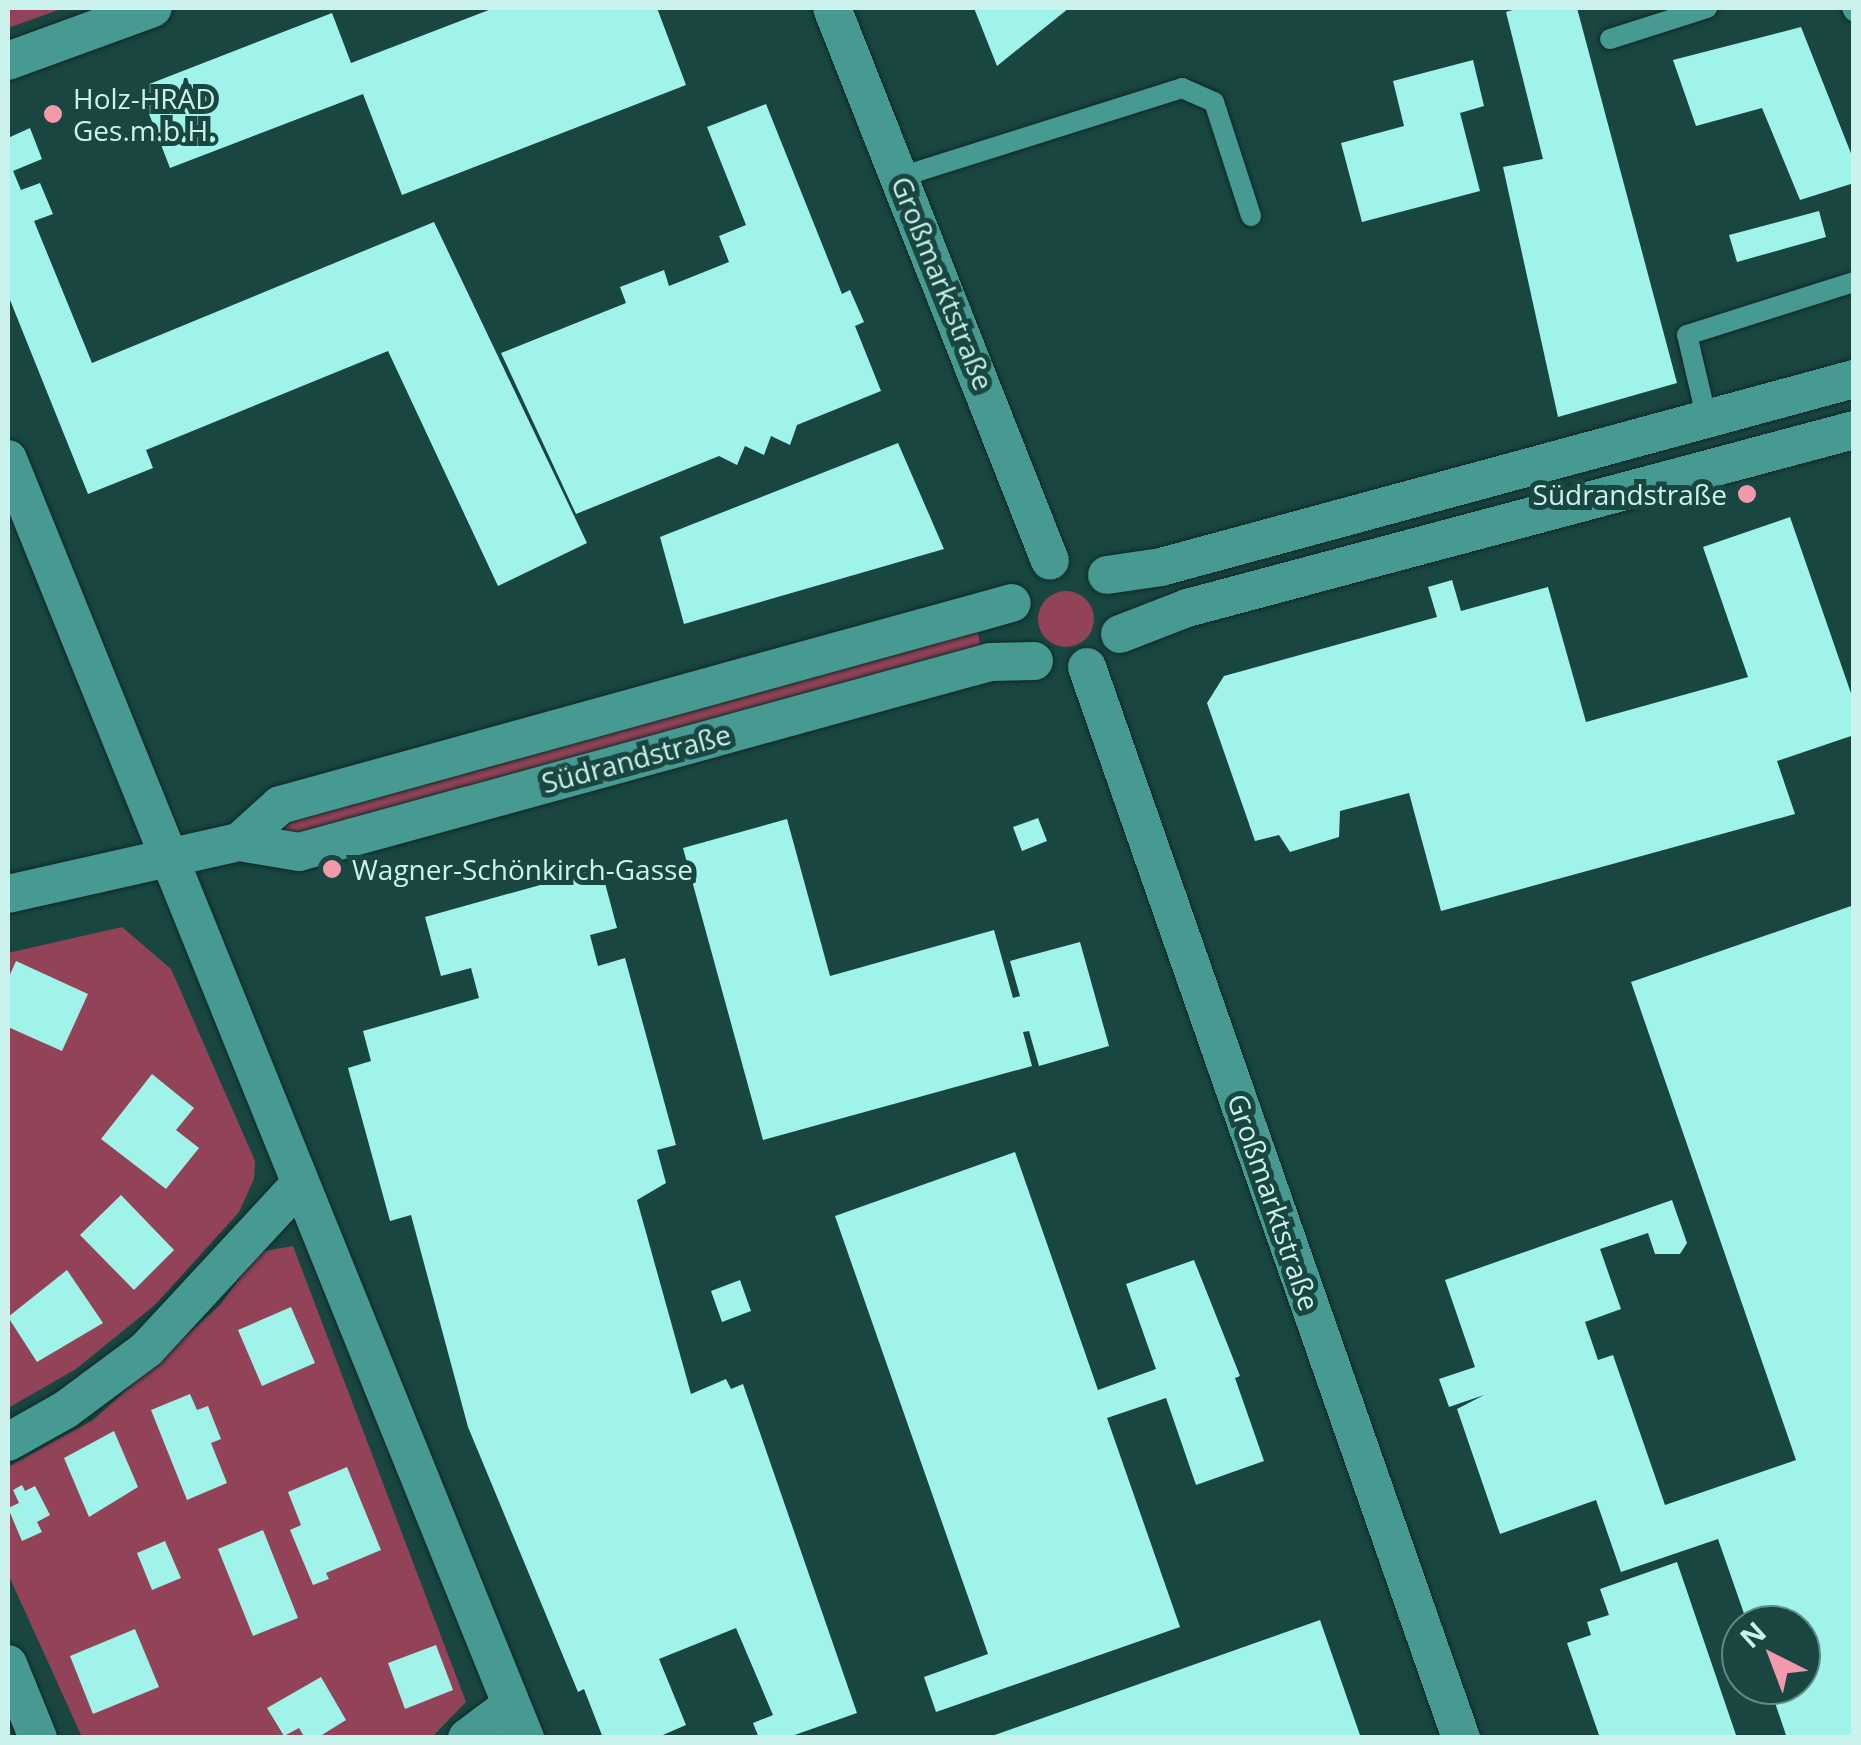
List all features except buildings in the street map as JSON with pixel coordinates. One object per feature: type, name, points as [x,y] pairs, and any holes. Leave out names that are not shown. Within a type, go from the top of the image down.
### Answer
[{"type":"street","points":[[8,61],[153,8]]},
{"type":"street","name":"Großmarktstraße","points":[[832,8],[1050,561]]},
{"type":"street","points":[[1107,574],[1160,567],[1854,379]]},
{"type":"street","points":[[1087,667],[1120,634],[1187,608],[1854,430]]},
{"type":"street","points":[[8,459],[518,1721],[466,1738]]},
{"type":"street","points":[[1034,661],[1014,634],[1012,603],[1026,577],[1050,561],[1081,560],[1107,574],[1122,602],[1120,634]]},
{"type":"street","name":"Südrandstraße","points":[[239,842],[280,806],[1012,603]]},
{"type":"street","name":"Südrandstraße","points":[[8,894],[168,862],[239,842],[299,852],[990,662],[1034,661],[1061,671],[1087,667]]},
{"type":"street","name":"Großmarktstraße","points":[[1087,667],[1461,1738]]},
{"type":"street","points":[[8,1442],[64,1410],[147,1349],[300,1184]]},
{"type":"street","points":[[8,1664],[38,1738]]},
{"type":"lane","points":[[1610,39],[1708,8]]},
{"type":"lane","points":[[900,178],[1182,88],[1214,102],[1252,216]]},
{"type":"lane","points":[[1707,420],[1687,335],[1854,282]]},
{"type":"shaded area","points":[[8,8],[64,8],[8,28]]},
{"type":"shaded area","points":[[1066,591],[1086,599],[1094,619],[1086,639],[1066,647],[1046,639],[1038,619],[1046,599]]},
{"type":"shaded area","points":[[978,631],[981,654],[294,839],[283,831],[290,817]]},
{"type":"shaded area","points":[[122,927],[171,969],[255,1161],[254,1179],[239,1212],[156,1304],[76,1369],[8,1408],[8,953]]},
{"type":"shaded area","points":[[293,1246],[466,1702],[432,1737],[82,1737],[8,1574],[8,1467],[93,1420],[220,1305],[259,1252]]},
{"type":"place","name":"Holz-HRAD Ges.m.b.H.","points":[[53,114]]},
{"type":"place","name":"Südrandstraße","points":[[1747,494]]},
{"type":"place","name":"Wagner-Schönkirch-Gasse","points":[[332,869]]}]
